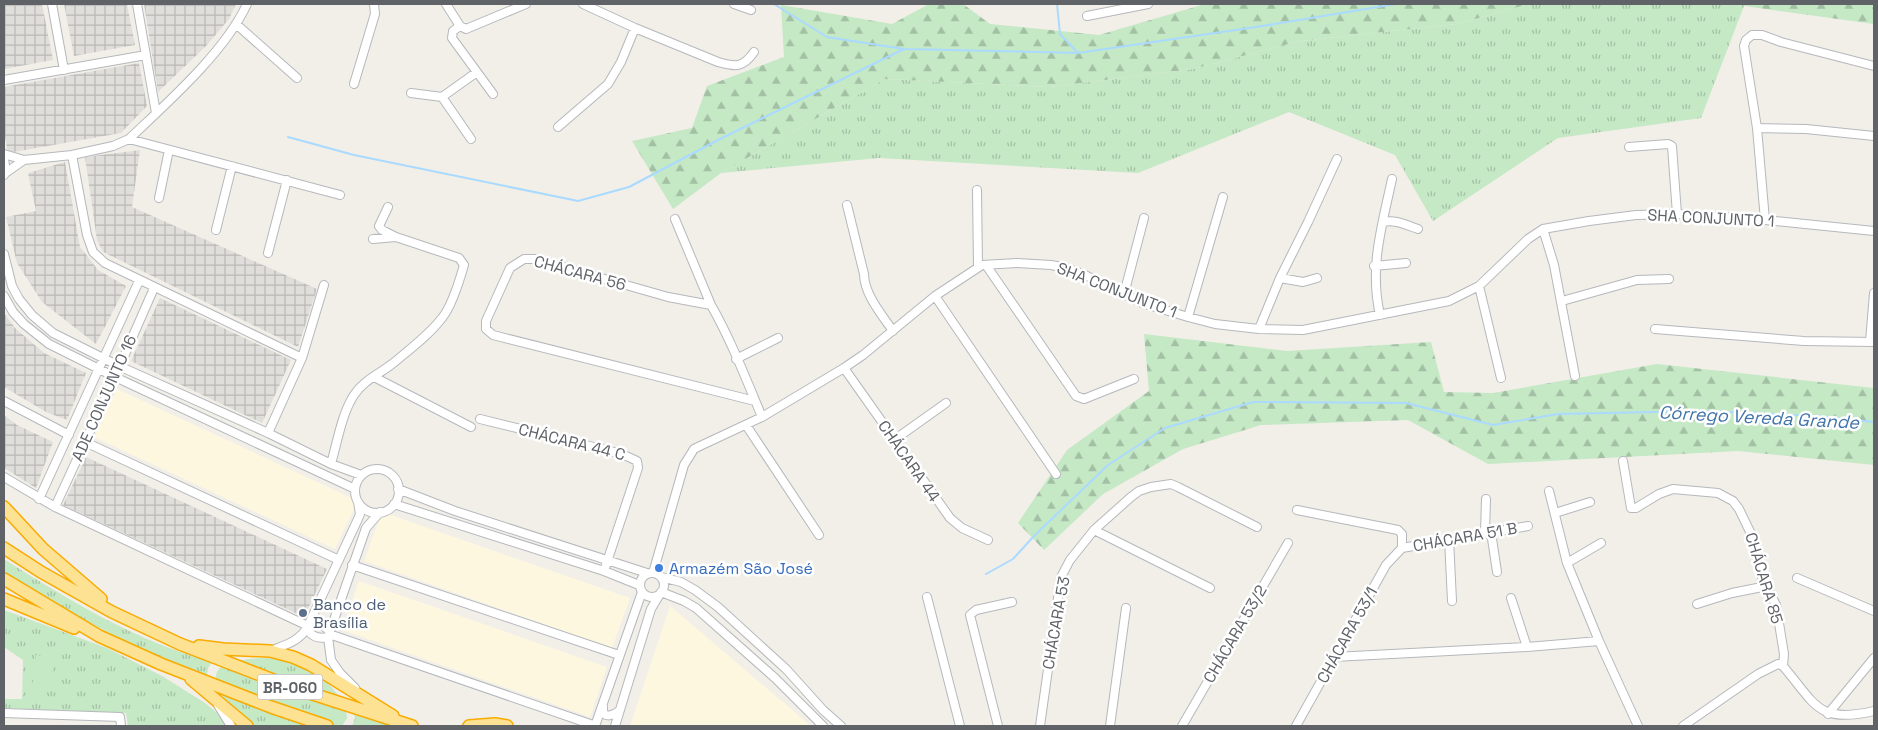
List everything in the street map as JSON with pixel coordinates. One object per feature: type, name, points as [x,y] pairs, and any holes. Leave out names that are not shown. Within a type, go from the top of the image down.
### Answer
[{"type":"highway","points":[[4,507],[43,549],[100,599],[112,612]]},
{"type":"highway","name":"BR-060","points":[[4,548],[41,572],[112,612],[180,644],[294,688],[407,725]]},
{"type":"highway","name":"BR-060","points":[[4,579],[99,636],[182,672],[271,707],[327,726]]},
{"type":"highway","points":[[4,599],[87,634],[99,636]]},
{"type":"highway","points":[[180,644],[223,649],[270,651],[293,657],[311,665],[407,725]]},
{"type":"highway","points":[[182,672],[247,726]]},
{"type":"highway","points":[[469,726],[495,724],[507,726]]},
{"type":"street","points":[[52,4],[64,70]]},
{"type":"street","points":[[137,4],[156,113]]},
{"type":"street","points":[[4,154],[24,160],[72,155],[112,146],[130,139],[215,52],[236,24],[247,4]]},
{"type":"street","points":[[354,84],[375,14],[374,4]]},
{"type":"street","points":[[446,4],[460,26],[466,29],[526,4]]},
{"type":"street","points":[[583,4],[635,28],[730,66],[747,62],[754,52]]},
{"type":"street","points":[[734,4],[751,10]]},
{"type":"street","points":[[1087,16],[1148,4]]},
{"type":"street","points":[[236,24],[297,78]]},
{"type":"street","points":[[460,26],[453,31],[452,38],[493,94]]},
{"type":"street","points":[[558,127],[608,84],[621,62],[635,28]]},
{"type":"street","points":[[1765,220],[1757,128],[1744,46],[1746,40],[1752,35],[1762,35],[1874,66]]},
{"type":"street","points":[[4,80],[146,54]]},
{"type":"street","points":[[411,93],[442,97],[477,72]]},
{"type":"street","points":[[442,97],[471,140]]},
{"type":"street","points":[[1757,128],[1806,129],[1874,136]]},
{"type":"street","points":[[130,139],[340,195]]},
{"type":"street","points":[[1629,147],[1668,144],[1672,146],[1677,214]]},
{"type":"street","points":[[159,198],[169,150]]},
{"type":"street","points":[[72,155],[87,235],[93,252],[104,263],[302,358]]},
{"type":"street","points":[[4,158],[4,174]]},
{"type":"street","points":[[1260,329],[1280,278],[1312,215],[1337,159]]},
{"type":"street","points":[[4,174],[24,160]]},
{"type":"street","points":[[216,230],[232,166]]},
{"type":"street","points":[[1380,315],[1375,296],[1374,266],[1392,179]]},
{"type":"street","points":[[268,253],[287,180]]},
{"type":"street","points":[[977,190],[982,266],[1076,396],[1084,399],[1134,379]]},
{"type":"street","points":[[1188,318],[1223,197]]},
{"type":"street","points":[[848,205],[864,280],[878,309],[894,331]]},
{"type":"street","points":[[331,464],[350,402],[360,388],[419,341],[442,318],[448,309],[464,265],[459,258],[396,237],[379,227],[388,207]]},
{"type":"street","name":"SHA CONJUNTO 1","points":[[982,266],[1017,263],[1051,265],[1083,274],[1157,309],[1188,318],[1215,324],[1260,329],[1303,330],[1449,301],[1479,286],[1528,239],[1543,229],[1589,221],[1636,215],[1677,214],[1765,220],[1874,231]]},
{"type":"street","points":[[1124,294],[1144,218]]},
{"type":"street","points":[[675,219],[711,305],[762,416]]},
{"type":"street","points":[[1383,222],[1388,220],[1418,229]]},
{"type":"street","points":[[1543,229],[1562,301],[1575,376]]},
{"type":"street","points":[[373,239],[396,237]]},
{"type":"street","points":[[4,254],[12,286],[32,315],[53,333],[119,366],[268,433],[331,464],[361,475]]},
{"type":"street","name":"CHÁCARA 56","points":[[711,305],[668,297],[535,259],[524,259],[510,268],[486,326],[492,335],[755,400]]},
{"type":"street","points":[[1374,266],[1406,263]]},
{"type":"street","points":[[4,477],[55,507],[308,626],[319,623],[329,634],[595,726],[638,603],[642,578],[650,573],[684,465],[694,449],[746,425],[844,368],[894,331],[935,296],[982,266]]},
{"type":"street","points":[[1280,278],[1303,282],[1317,278]]},
{"type":"street","points":[[1562,301],[1637,280],[1670,279]]},
{"type":"street","name":"ADE CONJUNTO 16","points":[[39,499],[139,281]]},
{"type":"street","points":[[268,433],[302,358],[324,284]]},
{"type":"street","points":[[1479,286],[1500,378]]},
{"type":"street","name":"ADE CONJUNTO 16","points":[[55,507],[154,288]]},
{"type":"street","points":[[135,290],[149,297]]},
{"type":"street","points":[[1655,329],[1804,340],[1872,342],[1874,293]]},
{"type":"street","points":[[4,296],[13,312],[36,335],[49,344],[98,369],[355,488]]},
{"type":"street","points":[[935,296],[1056,474]]},
{"type":"street","points":[[736,358],[778,338]]},
{"type":"street","points":[[111,340],[127,348]]},
{"type":"street","name":"CHÁCARA 44","points":[[844,368],[955,524],[988,540]]},
{"type":"street","points":[[374,376],[471,427]]},
{"type":"street","points":[[4,400],[69,435]]},
{"type":"street","points":[[894,440],[946,402]]},
{"type":"street","name":"CHÁCARA 44 C","points":[[480,419],[622,454],[637,461],[638,468],[604,571]]},
{"type":"street","points":[[746,425],[819,535]]},
{"type":"street","points":[[85,442],[339,560]]},
{"type":"street","name":"CHÁCARA 85","points":[[1623,461],[1631,508],[1636,508],[1665,490],[1673,489],[1718,493],[1733,501],[1739,509],[1755,542],[1762,577],[1776,605],[1784,654],[1783,666]]},
{"type":"street","points":[[270,651],[293,642],[303,635],[360,514],[355,488],[361,475],[367,471],[381,469],[393,476],[398,490],[394,504],[380,512],[366,528],[329,634],[331,660],[340,673],[364,699]]},
{"type":"street","name":"CHÁCARA 53","points":[[1040,726],[1061,577],[1070,560],[1094,530],[1139,491],[1171,484],[1257,527]]},
{"type":"street","points":[[398,490],[455,511],[688,586],[718,607],[786,669],[823,710],[841,726]]},
{"type":"street","points":[[1549,491],[1568,563],[1599,641],[1638,726]]},
{"type":"street","points":[[1486,499],[1488,532],[1497,572]]},
{"type":"street","points":[[358,502],[366,510],[380,512]]},
{"type":"street","points":[[1554,513],[1590,502]]},
{"type":"street","points":[[394,504],[604,571],[641,588],[648,596],[661,593],[684,600],[696,608],[774,678],[823,726]]},
{"type":"street","points":[[1297,510],[1398,530],[1402,534],[1402,548]]},
{"type":"street","points":[[450,523],[455,511]]},
{"type":"street","name":"CHÁCARA 51 B","points":[[1402,548],[1528,526]]},
{"type":"street","points":[[1094,530],[1210,588]]},
{"type":"street","points":[[1449,539],[1452,600]]},
{"type":"street","name":"CHÁCARA 53/2","points":[[1182,726],[1288,543]]},
{"type":"street","points":[[1568,563],[1601,543]]},
{"type":"street","name":"CHÁCARA 53/1","points":[[1296,726],[1386,565],[1402,548]]},
{"type":"street","points":[[574,562],[578,550]]},
{"type":"street","points":[[352,565],[619,655]]},
{"type":"street","points":[[615,726],[651,609],[664,585],[661,577]]},
{"type":"street","points":[[1797,578],[1874,611]]},
{"type":"street","points":[[1698,604],[1732,593],[1767,586]]},
{"type":"street","points":[[927,597],[960,726]]},
{"type":"street","points":[[1511,598],[1526,647]]},
{"type":"street","points":[[998,726],[970,615],[976,610],[1012,602]]},
{"type":"street","points":[[638,603],[645,603],[651,609]]},
{"type":"street","points":[[1110,726],[1126,608]]},
{"type":"street","points":[[308,626],[310,633],[316,637],[329,634]]},
{"type":"street","points":[[1334,657],[1526,647],[1599,641]]},
{"type":"street","points":[[1828,714],[1874,658]]},
{"type":"street","points":[[1683,726],[1767,668],[1778,664],[1783,666],[1813,703],[1828,714],[1846,716],[1874,711]]},
{"type":"street","points":[[214,699],[232,726]]},
{"type":"street","points":[[603,705],[603,710],[607,716],[611,716],[619,711]]},
{"type":"street","points":[[4,713],[120,717],[121,726]]},
{"type":"shaded area","points":[[4,4],[42,4],[53,60],[4,69]]},
{"type":"shaded area","points":[[64,4],[127,4],[135,45],[74,56]]},
{"type":"shaded area","points":[[144,4],[236,4],[229,19],[206,46],[158,92]]},
{"type":"shaded area","points":[[139,63],[147,106],[121,133],[8,153],[4,131],[4,87]]},
{"type":"shaded area","points":[[140,150],[132,207],[317,289],[298,347],[103,252],[97,240],[85,157]]},
{"type":"shaded area","points":[[65,162],[80,247],[98,270],[126,286],[96,344],[42,302],[17,263],[6,217],[36,211],[28,173]]},
{"type":"shaded area","points":[[160,298],[291,360],[262,423],[131,361]]},
{"type":"shaded area","points":[[4,313],[15,328],[44,353],[86,373],[67,420],[46,412],[4,387]]},
{"type":"shaded area","points":[[117,389],[358,501],[335,549],[94,437]]},
{"type":"shaded area","points":[[4,415],[17,425],[53,442],[36,488],[4,468]]},
{"type":"shaded area","points":[[86,457],[327,569],[304,617],[63,505]]},
{"type":"shaded area","points":[[382,512],[630,598],[612,648],[364,561]]},
{"type":"shaded area","points":[[359,581],[607,667],[590,717],[342,630]]},
{"type":"shaded area","points":[[670,606],[811,726],[630,726]]},
{"type":"green space","points":[[929,4],[963,4],[990,24],[1099,35],[1205,4],[1529,4],[1457,24],[1300,41],[1193,69],[1049,87],[885,79],[721,173],[673,209],[632,141],[692,128],[707,86],[784,57],[781,5],[892,24]]},
{"type":"green space","points":[[1529,4],[1746,4],[1701,118],[1558,138],[1433,221],[1395,155],[1289,112],[1138,173],[879,158],[721,173],[885,79],[1049,87],[1193,69],[1300,41],[1457,24]]},
{"type":"green space","points":[[1746,4],[1874,4],[1874,24],[1744,6]]},
{"type":"green space","points":[[1144,334],[1287,351],[1431,342],[1444,392],[1493,393],[1657,364],[1874,388],[1874,465],[1738,451],[1488,464],[1408,420],[1261,425],[1183,449],[1103,494],[1044,550],[1018,523],[1067,450],[1149,391]]},
{"type":"green space","points":[[4,559],[53,590],[104,618],[184,654],[212,662],[208,668],[206,683],[78,617],[28,588],[4,573]]},
{"type":"green space","points":[[4,610],[107,648],[162,676],[205,703],[216,712],[227,726],[128,726],[126,713],[4,708],[4,699],[22,699],[23,660],[4,647]]},
{"type":"green space","points":[[36,655],[53,658],[50,692],[32,690]]},
{"type":"green space","points":[[267,658],[288,660],[303,665],[328,684],[336,692],[346,710],[347,718],[342,726],[260,727],[244,719],[236,712],[218,687],[217,672],[220,668],[232,662]]},
{"type":"green space","points":[[353,706],[392,726],[352,726],[355,718]]},
{"type":"waterway","points":[[774,4],[827,37],[904,49]]},
{"type":"waterway","points":[[1057,4],[1060,34],[1077,52]]},
{"type":"waterway","points":[[288,137],[354,155],[578,201],[629,187],[720,139],[904,49],[1078,53],[1396,4]]},
{"type":"waterway","name":"Córrego Vereda Grande","points":[[986,574],[1013,559],[1034,536],[1108,465],[1165,428],[1253,402],[1406,403],[1493,425],[1558,414],[1702,411],[1819,416],[1874,422]]},
{"type":"place","name":"Armazém São José","points":[[659,568]]},
{"type":"place","name":"Banco de Brasília","points":[[303,613]]}]
